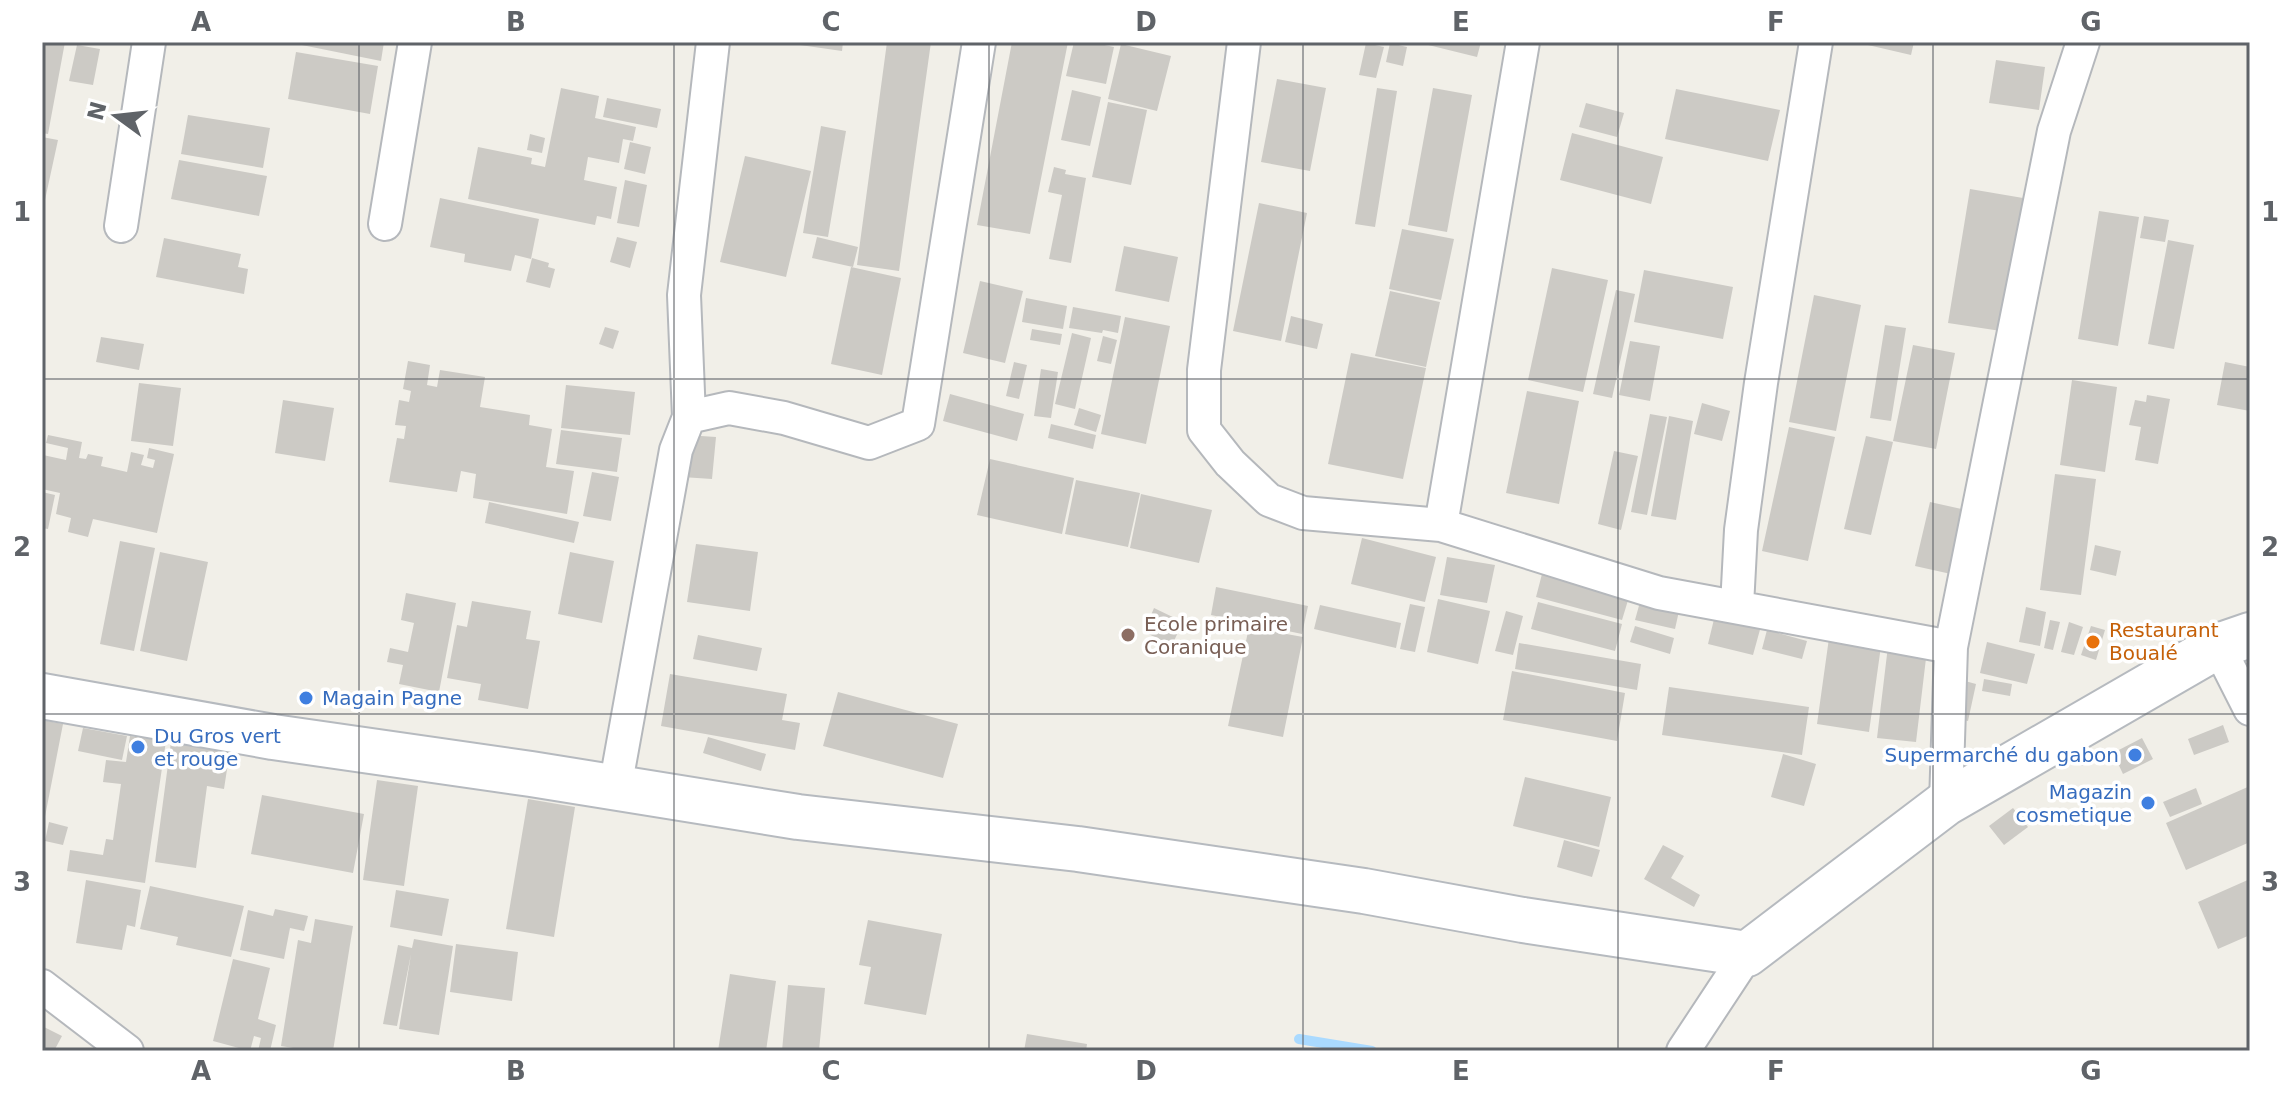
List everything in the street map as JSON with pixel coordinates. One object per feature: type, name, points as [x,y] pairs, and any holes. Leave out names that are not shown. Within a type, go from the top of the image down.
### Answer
[{"type":"main road","points":[[42,696],[273,737],[798,817],[1078,849],[1364,891],[1523,920],[1747,954],[1946,803],[2234,640]]},
{"type":"street","points":[[121,226],[149,42]]},
{"type":"street","points":[[385,224],[415,42]]},
{"type":"street","points":[[615,788],[676,450],[689,417],[684,295],[713,42]]},
{"type":"street","points":[[689,417],[729,408],[784,418],[869,443],[918,424],[979,42]]},
{"type":"street","points":[[1244,42],[1204,370],[1204,430],[1230,463],[1269,500],[1303,513],[1441,525],[1659,593],[1951,647]]},
{"type":"street","points":[[1441,525],[1523,42]]},
{"type":"street","points":[[1737,606],[1741,530],[1753,442],[1816,42]]},
{"type":"street","points":[[1946,803],[1951,647],[2054,131],[2083,42]]},
{"type":"street","points":[[2234,640],[2250,709]]},
{"type":"street","points":[[1683,1051],[1747,954]]},
{"type":"street","points":[[42,986],[127,1051]]},
{"type":"building","points":[[42,42],[65,42],[48,134],[42,133]]},
{"type":"building","points":[[287,42],[384,42],[381,61]]},
{"type":"building","points":[[793,42],[843,42],[842,51]]},
{"type":"building","points":[[887,42],[931,42],[899,271],[857,265]]},
{"type":"building","points":[[1012,42],[1068,42],[1030,234],[977,225]]},
{"type":"building","points":[[1074,42],[1114,47],[1106,84],[1066,76]]},
{"type":"building","points":[[1416,42],[1481,42],[1477,57]]},
{"type":"building","points":[[1855,42],[1914,42],[1911,55]]},
{"type":"building","points":[[1366,43],[1384,47],[1376,78],[1359,75]]},
{"type":"building","points":[[1390,43],[1407,47],[1403,66],[1386,62]]},
{"type":"building","points":[[1121,44],[1171,56],[1157,111],[1108,99]]},
{"type":"building","points":[[77,45],[100,49],[93,85],[69,81]]},
{"type":"building","points":[[296,52],[378,66],[370,114],[288,99]]},
{"type":"building","points":[[1996,60],[2045,67],[2039,110],[1989,103]]},
{"type":"building","points":[[1277,79],[1326,88],[1310,171],[1261,162]]},
{"type":"building","points":[[561,88],[599,96],[595,118],[636,127],[633,141],[623,139],[619,163],[588,157],[584,180],[617,187],[611,219],[597,216],[595,225],[468,199],[478,147],[532,158],[531,164],[545,167]]},
{"type":"building","points":[[1377,88],[1397,91],[1375,227],[1355,224]]},
{"type":"building","points":[[1433,88],[1472,95],[1447,232],[1408,225]]},
{"type":"building","points":[[1676,89],[1780,110],[1768,161],[1665,139]]},
{"type":"building","points":[[1072,90],[1101,97],[1090,146],[1061,140]]},
{"type":"building","points":[[607,98],[661,109],[657,128],[603,117]]},
{"type":"building","points":[[1108,102],[1147,110],[1131,185],[1092,177]]},
{"type":"building","points":[[1586,103],[1624,113],[1617,137],[1579,127]]},
{"type":"building","points":[[188,115],[270,128],[263,168],[181,154]]},
{"type":"building","points":[[821,126],[846,131],[828,237],[803,233]]},
{"type":"building","points":[[1572,133],[1663,157],[1651,204],[1560,180]]},
{"type":"building","points":[[530,134],[545,138],[542,153],[527,150]]},
{"type":"building","points":[[42,137],[58,140],[43,209],[42,209]]},
{"type":"building","points":[[630,142],[651,147],[645,174],[624,169]]},
{"type":"building","points":[[745,156],[811,171],[786,277],[720,262]]},
{"type":"building","points":[[179,160],[267,176],[259,216],[171,199]]},
{"type":"building","points":[[1054,167],[1066,170],[1065,174],[1086,178],[1071,263],[1049,259],[1062,195],[1048,192]]},
{"type":"building","points":[[625,180],[647,185],[639,227],[617,223]]},
{"type":"building","points":[[1970,189],[2023,198],[2001,331],[1948,323]]},
{"type":"building","points":[[440,198],[539,219],[531,259],[515,255],[511,271],[464,262],[465,254],[430,247]]},
{"type":"building","points":[[1259,203],[1307,213],[1281,341],[1233,331]]},
{"type":"building","points":[[2099,211],[2139,217],[2118,346],[2078,339]]},
{"type":"building","points":[[2144,216],[2169,220],[2165,242],[2140,238]]},
{"type":"building","points":[[1402,229],[1454,239],[1441,300],[1389,289]]},
{"type":"building","points":[[617,237],[637,242],[630,268],[610,262]]},
{"type":"building","points":[[817,237],[858,247],[853,267],[812,258]]},
{"type":"building","points":[[164,238],[241,254],[238,267],[248,269],[244,294],[156,277]]},
{"type":"building","points":[[2168,240],[2194,245],[2174,349],[2148,344]]},
{"type":"building","points":[[1124,246],[1178,257],[1169,302],[1115,291]]},
{"type":"building","points":[[532,258],[549,263],[548,267],[555,269],[550,288],[526,282]]},
{"type":"building","points":[[851,267],[901,278],[882,375],[831,364]]},
{"type":"building","points":[[1552,268],[1608,280],[1583,392],[1528,380]]},
{"type":"building","points":[[1644,270],[1733,287],[1723,339],[1634,322]]},
{"type":"building","points":[[980,281],[1023,291],[1005,363],[963,353]]},
{"type":"building","points":[[1616,290],[1635,294],[1612,398],[1593,394]]},
{"type":"building","points":[[1390,291],[1440,302],[1426,367],[1375,356]]},
{"type":"building","points":[[1814,295],[1861,305],[1836,431],[1789,422]]},
{"type":"building","points":[[1026,298],[1067,306],[1063,329],[1022,322]]},
{"type":"building","points":[[1073,307],[1121,316],[1118,333],[1069,328]]},
{"type":"building","points":[[1291,316],[1323,324],[1317,349],[1285,342]]},
{"type":"building","points":[[1125,317],[1170,326],[1146,444],[1101,434]]},
{"type":"building","points":[[1885,325],[1906,328],[1891,421],[1870,418]]},
{"type":"building","points":[[605,327],[619,331],[613,349],[599,344]]},
{"type":"building","points":[[1032,329],[1062,334],[1060,345],[1030,340]]},
{"type":"building","points":[[1072,333],[1091,338],[1075,409],[1055,404]]},
{"type":"building","points":[[1103,336],[1117,340],[1111,364],[1097,361]]},
{"type":"building","points":[[101,337],[144,344],[139,370],[96,362]]},
{"type":"building","points":[[1630,341],[1660,346],[1650,401],[1619,395]]},
{"type":"building","points":[[1913,345],[1955,353],[1936,449],[1893,441]]},
{"type":"building","points":[[1351,353],[1426,368],[1403,479],[1328,464]]},
{"type":"building","points":[[408,361],[430,365],[427,385],[437,387],[440,370],[485,377],[480,407],[530,415],[529,425],[552,429],[546,467],[574,471],[567,514],[473,498],[476,474],[461,471],[457,492],[389,482],[397,438],[404,439],[406,426],[395,425],[399,400],[409,402],[411,391],[403,389]]},
{"type":"building","points":[[1014,362],[1027,365],[1019,399],[1006,396]]},
{"type":"building","points":[[2225,362],[2250,367],[2250,411],[2217,405]]},
{"type":"building","points":[[1041,369],[1058,372],[1051,418],[1034,416]]},
{"type":"building","points":[[2072,380],[2117,387],[2105,472],[2060,465]]},
{"type":"building","points":[[139,383],[181,388],[173,446],[131,441]]},
{"type":"building","points":[[566,385],[635,392],[630,435],[561,428]]},
{"type":"building","points":[[1527,391],[1579,401],[1559,504],[1506,493]]},
{"type":"building","points":[[950,394],[1024,414],[1017,441],[943,421]]},
{"type":"building","points":[[2147,395],[2170,399],[2158,464],[2135,460],[2141,427],[2129,425],[2135,400],[2146,402]]},
{"type":"building","points":[[283,400],[334,408],[325,461],[275,453]]},
{"type":"building","points":[[1702,403],[1730,411],[1722,441],[1694,434]]},
{"type":"building","points":[[1079,408],[1101,415],[1096,432],[1074,425]]},
{"type":"building","points":[[1650,414],[1667,417],[1647,515],[1631,512]]},
{"type":"building","points":[[1669,416],[1693,421],[1676,520],[1651,516]]},
{"type":"building","points":[[1051,424],[1096,435],[1093,449],[1048,438]]},
{"type":"building","points":[[1789,427],[1835,437],[1808,561],[1762,551]]},
{"type":"building","points":[[561,430],[622,438],[617,472],[556,464]]},
{"type":"building","points":[[48,435],[82,442],[79,458],[86,459],[88,454],[103,457],[101,466],[127,472],[131,452],[144,455],[141,465],[153,468],[155,460],[147,458],[149,448],[174,454],[157,533],[93,519],[88,537],[68,532],[71,518],[56,514],[60,493],[42,489],[42,458],[43,455],[66,460],[68,448],[46,443]]},
{"type":"building","points":[[686,435],[716,437],[712,479],[682,477]]},
{"type":"building","points":[[1866,436],[1893,442],[1871,535],[1844,529]]},
{"type":"building","points":[[1614,451],[1638,456],[1621,530],[1598,524]]},
{"type":"building","points":[[990,459],[1074,478],[1062,534],[977,515]]},
{"type":"building","points":[[592,472],[619,477],[611,521],[583,516]]},
{"type":"building","points":[[2055,474],[2096,479],[2081,595],[2040,590]]},
{"type":"building","points":[[1076,480],[1140,493],[1128,547],[1065,534]]},
{"type":"building","points":[[42,492],[55,495],[48,529],[42,528]]},
{"type":"building","points":[[1141,494],[1212,510],[1199,563],[1130,548]]},
{"type":"building","points":[[489,502],[579,522],[574,543],[485,523]]},
{"type":"building","points":[[1930,502],[1975,512],[1960,576],[1915,566]]},
{"type":"building","points":[[1362,538],[1436,557],[1425,602],[1351,584]]},
{"type":"building","points":[[120,541],[155,548],[134,651],[100,644]]},
{"type":"building","points":[[696,544],[758,552],[750,611],[687,602]]},
{"type":"building","points":[[2095,545],[2121,551],[2116,576],[2090,570]]},
{"type":"building","points":[[160,552],[208,562],[187,661],[140,651]]},
{"type":"building","points":[[570,552],[614,561],[602,623],[558,614]]},
{"type":"building","points":[[1447,557],[1495,565],[1487,603],[1440,595]]},
{"type":"building","points":[[1542,574],[1629,597],[1622,620],[1536,597]]},
{"type":"building","points":[[1216,587],[1308,606],[1302,634],[1211,615]]},
{"type":"building","points":[[406,593],[456,603],[439,692],[399,684],[403,665],[387,662],[390,648],[408,652],[414,623],[401,620]]},
{"type":"building","points":[[1438,599],[1490,611],[1478,664],[1427,652]]},
{"type":"building","points":[[472,601],[531,611],[526,639],[540,641],[528,709],[478,700],[481,684],[447,678],[457,625],[467,627]]},
{"type":"building","points":[[1538,602],[1622,624],[1615,651],[1531,629]]},
{"type":"building","points":[[1640,602],[1679,611],[1675,629],[1635,620]]},
{"type":"building","points":[[1410,604],[1425,607],[1415,652],[1400,649]]},
{"type":"building","points":[[1320,605],[1401,623],[1396,648],[1314,629]]},
{"type":"building","points":[[2026,607],[2046,612],[2040,646],[2019,642]]},
{"type":"building","points":[[1154,608],[1183,622],[1172,645],[1144,632]]},
{"type":"building","points":[[1506,611],[1523,616],[1513,655],[1495,651]]},
{"type":"building","points":[[1715,615],[1761,626],[1753,655],[1708,644]]},
{"type":"building","points":[[2050,620],[2060,622],[2053,650],[2044,648]]},
{"type":"building","points":[[2069,622],[2083,627],[2074,655],[2061,652]]},
{"type":"building","points":[[1635,626],[1674,638],[1670,654],[1630,642]]},
{"type":"building","points":[[2091,626],[2105,630],[2096,660],[2081,655]]},
{"type":"building","points":[[1249,627],[1303,637],[1283,737],[1228,726]]},
{"type":"building","points":[[1767,630],[1807,641],[1802,659],[1762,649]]},
{"type":"building","points":[[698,635],[762,648],[757,671],[693,659]]},
{"type":"building","points":[[1829,638],[1881,646],[1869,732],[1817,724]]},
{"type":"building","points":[[1987,642],[2035,654],[2027,684],[1980,673]]},
{"type":"building","points":[[1519,643],[1641,664],[1637,690],[1515,669]]},
{"type":"building","points":[[1888,646],[1927,650],[1916,742],[1877,738]]},
{"type":"building","points":[[1512,671],[1625,693],[1617,741],[1503,720]]},
{"type":"building","points":[[670,674],[787,694],[782,720],[800,723],[795,750],[661,726]]},
{"type":"building","points":[[1984,679],[2012,684],[2010,696],[1982,691]]},
{"type":"building","points":[[1965,681],[1976,684],[1968,721],[1958,719]]},
{"type":"building","points":[[1669,687],[1809,707],[1802,755],[1662,735]]},
{"type":"building","points":[[838,692],[958,724],[943,778],[823,746]]},
{"type":"building","points":[[42,720],[63,724],[43,827],[42,827]]},
{"type":"building","points":[[2223,725],[2229,742],[2194,755],[2188,739]]},
{"type":"building","points":[[83,728],[127,736],[122,760],[78,751]]},
{"type":"building","points":[[130,736],[166,741],[145,883],[67,871],[70,850],[103,855],[106,839],[113,840],[121,784],[103,782],[106,760],[126,762]]},
{"type":"building","points":[[708,737],[766,754],[761,771],[703,753]]},
{"type":"building","points":[[2142,738],[2153,759],[2123,774],[2113,753]]},
{"type":"building","points":[[171,742],[230,750],[224,789],[207,786],[196,868],[155,862]]},
{"type":"building","points":[[2090,749],[2095,760],[2082,766],[2077,756]]},
{"type":"building","points":[[1783,754],[1816,764],[1804,806],[1771,797]]},
{"type":"building","points":[[1525,777],[1611,797],[1599,847],[1513,826]]},
{"type":"building","points":[[377,780],[418,786],[404,886],[363,880]]},
{"type":"building","points":[[2250,786],[2250,842],[2186,870],[2166,823]]},
{"type":"building","points":[[2196,788],[2202,804],[2170,817],[2163,802]]},
{"type":"building","points":[[262,795],[364,814],[353,873],[251,854]]},
{"type":"building","points":[[528,799],[575,807],[554,937],[506,929]]},
{"type":"building","points":[[2013,808],[2028,827],[2004,845],[1989,826]]},
{"type":"building","points":[[49,822],[68,827],[63,845],[45,841]]},
{"type":"building","points":[[1564,840],[1600,850],[1592,877],[1557,867]]},
{"type":"building","points":[[1663,845],[1684,856],[1671,878],[1700,895],[1694,907],[1644,879]]},
{"type":"building","points":[[2250,879],[2250,935],[2218,949],[2198,902]]},
{"type":"building","points":[[86,880],[141,890],[135,927],[127,925],[122,950],[76,943]]},
{"type":"building","points":[[150,886],[244,906],[231,957],[176,945],[178,937],[140,929]]},
{"type":"building","points":[[396,890],[449,899],[442,936],[390,927]]},
{"type":"building","points":[[275,909],[308,916],[304,931],[290,928],[284,959],[240,950],[248,910],[273,916]]},
{"type":"building","points":[[315,919],[353,926],[333,1051],[281,1046],[298,940],[311,943]]},
{"type":"building","points":[[868,920],[942,934],[926,1015],[864,1004],[871,967],[859,965]]},
{"type":"building","points":[[414,939],[453,946],[439,1035],[399,1029],[411,954],[397,1026],[383,1024],[398,945],[412,948]]},
{"type":"building","points":[[456,944],[518,952],[512,1001],[450,992]]},
{"type":"building","points":[[233,959],[270,968],[258,1019],[276,1025],[270,1051],[258,1051],[261,1038],[254,1036],[250,1051],[213,1041]]},
{"type":"building","points":[[730,974],[776,981],[766,1051],[718,1051]]},
{"type":"building","points":[[788,985],[825,988],[819,1051],[782,1051]]},
{"type":"building","points":[[42,1026],[62,1036],[54,1051],[42,1051]]},
{"type":"building","points":[[1027,1034],[1087,1044],[1086,1051],[1024,1051]]},
{"type":"waterway","points":[[1299,1039],[1372,1051]]},
{"type":"place","name":"Ecole primaire Coranique","points":[[1128,635]]},
{"type":"place","name":"Restaurant Boualé","points":[[2093,642]]},
{"type":"place","name":"Magain Pagne","points":[[306,698]]},
{"type":"place","name":"Du Gros vert et rouge","points":[[138,747]]},
{"type":"place","name":"Supermarché du gabon","points":[[2135,755]]},
{"type":"place","name":"Magazin cosmetique","points":[[2148,803]]}]
